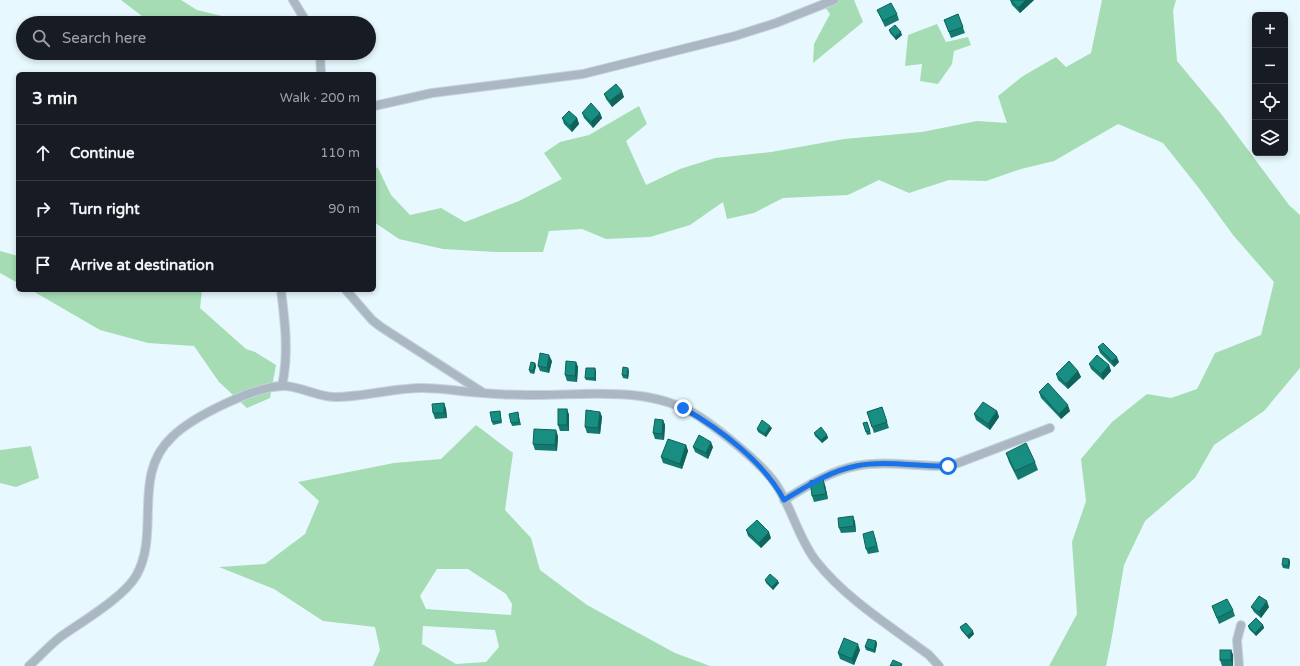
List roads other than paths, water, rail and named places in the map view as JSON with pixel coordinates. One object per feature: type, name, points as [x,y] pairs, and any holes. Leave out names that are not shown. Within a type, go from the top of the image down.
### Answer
[{"type":"street","points":[[293,0],[303,16]]},
{"type":"street","points":[[376,106],[432,93],[583,74],[735,36],[776,23],[834,0]]},
{"type":"street","points":[[320,60],[321,72]]},
{"type":"street","points":[[281,292],[286,344],[282,386]]},
{"type":"street","points":[[348,292],[372,320],[381,327],[483,393]]},
{"type":"street","points":[[29,666],[56,641],[129,587],[138,572],[145,547],[149,479],[158,454],[170,438],[190,421],[235,400],[282,386],[327,397],[360,396],[421,388],[528,395],[619,393],[657,400],[683,408],[701,418],[758,462],[776,483],[806,545],[826,573],[850,596],[929,655],[939,666]]},
{"type":"street","points":[[784,500],[820,478],[856,466],[878,464],[948,466],[1050,428]]},
{"type":"street","points":[[1239,666],[1236,640],[1241,625]]}]
